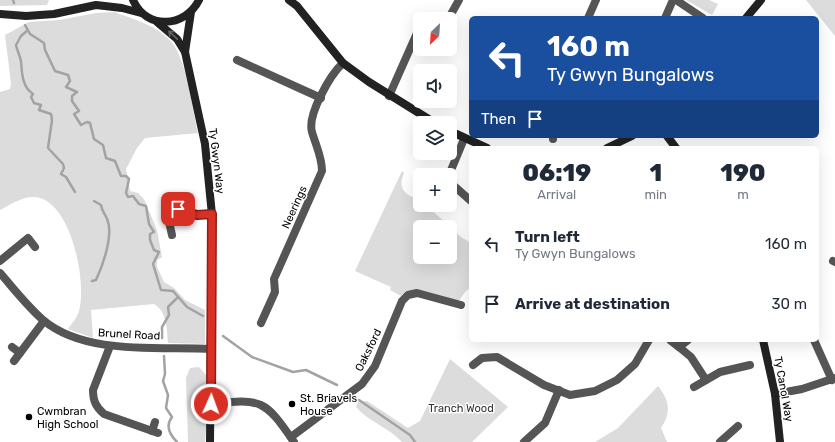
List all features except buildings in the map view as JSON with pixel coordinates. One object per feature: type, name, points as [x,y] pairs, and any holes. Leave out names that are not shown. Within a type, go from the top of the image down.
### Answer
[{"type":"street","points":[[133,0],[141,13]]},
{"type":"street","points":[[156,21],[174,22],[191,12],[199,0]]},
{"type":"street","points":[[289,0],[297,6],[343,63],[389,96],[423,116]]},
{"type":"street","points":[[453,12],[459,0]]},
{"type":"street","points":[[589,16],[596,0]]},
{"type":"street","points":[[666,16],[673,0]]},
{"type":"street","points":[[676,0],[700,16]]},
{"type":"street","points":[[748,16],[761,0]]},
{"type":"street","name":"Ty Gwyn Way","points":[[0,14],[26,16],[54,14],[100,3],[141,13],[156,21],[177,39],[185,52],[205,144],[212,214],[210,442]]},
{"type":"street","name":"Ty Gwyn Way","points":[[185,52],[191,12]]},
{"type":"street","points":[[389,96],[413,40]]},
{"type":"street","points":[[237,60],[321,98]]},
{"type":"street","name":"Neerings","points":[[261,324],[275,292],[274,279],[322,171],[322,163],[311,124],[321,98],[334,74],[343,63]]},
{"type":"street","points":[[457,135],[482,146]]},
{"type":"street","points":[[611,146],[628,138]]},
{"type":"street","points":[[452,168],[464,139]]},
{"type":"street","points":[[457,189],[469,199]]},
{"type":"street","points":[[172,235],[167,213],[178,209],[197,215],[212,214]]},
{"type":"street","points":[[0,261],[28,238],[35,247]]},
{"type":"street","name":"Brunel Road","points":[[0,273],[44,321],[58,330],[82,341],[110,346],[212,349]]},
{"type":"street","name":"Oaksford","points":[[211,404],[243,400],[259,404],[272,413],[292,440],[362,384],[375,366],[402,301],[408,295],[417,293],[462,305]]},
{"type":"street","points":[[14,362],[44,321]]},
{"type":"street","points":[[473,365],[482,358],[497,357],[544,385],[570,395],[595,391],[617,380],[635,364],[648,342]]},
{"type":"street","points":[[673,342],[691,357],[706,380]]},
{"type":"street","points":[[679,347],[685,342]]},
{"type":"street","name":"Ty Canol Way","points":[[763,342],[775,394],[780,442]]},
{"type":"street","points":[[775,394],[802,389],[833,379],[815,342]]},
{"type":"street","points":[[110,346],[94,390],[93,397],[98,409],[104,414],[155,432],[155,422]]},
{"type":"street","points":[[12,347],[20,353]]},
{"type":"street","points":[[694,387],[720,372],[750,365]]},
{"type":"street","points":[[524,442],[544,423],[559,390]]},
{"type":"street","points":[[720,442],[738,426]]},
{"type":"green space","points":[[0,0],[49,0],[47,5],[0,6]]},
{"type":"green space","points":[[686,0],[709,0],[718,4],[712,15]]},
{"type":"green space","points":[[806,0],[835,0],[835,36],[819,16]]},
{"type":"green space","points":[[114,12],[130,17],[161,32],[173,44],[182,62],[198,133],[145,138],[137,148],[126,169],[130,191],[138,193],[144,199],[157,230],[162,257],[157,260],[157,267],[164,282],[174,288],[185,300],[205,310],[205,344],[168,343],[166,321],[162,311],[154,304],[91,310],[93,338],[68,329],[79,311],[81,283],[79,265],[69,230],[61,216],[51,204],[35,197],[24,198],[0,210],[0,92],[10,89],[11,83],[5,35],[29,22],[59,20],[96,13]]},
{"type":"green space","points":[[402,171],[404,173],[401,183],[402,187],[406,193],[413,197],[413,212],[434,212],[442,220],[413,220],[413,264],[457,264],[457,233],[469,242],[469,289],[458,302],[428,292],[406,292],[401,296],[390,290],[391,287],[355,271]]},
{"type":"green space","name":"Tranch Wood","points":[[450,359],[508,407],[472,442],[402,442],[391,432],[367,417],[356,407],[358,402],[367,401],[408,428],[420,421]]},
{"type":"green space","points":[[199,367],[206,375],[207,419],[205,442],[188,442],[186,378],[190,368]]},
{"type":"green space","points":[[658,386],[665,396],[668,406],[667,417],[661,428],[667,442],[595,442],[618,428]]},
{"type":"waterway","points":[[25,25],[30,34],[44,43],[45,50],[55,71],[68,75],[70,81],[66,87],[77,92],[72,96],[72,101],[79,111],[74,114],[81,125],[87,122],[90,123],[94,139],[103,145],[106,158],[115,161],[121,176],[126,176],[129,179],[126,193],[128,197],[133,196],[139,204],[146,206],[149,224],[154,232],[150,234],[150,240],[154,250],[159,252],[153,264],[161,290],[173,291],[187,307],[203,316]]},
{"type":"waterway","points":[[28,30],[21,36],[16,45],[21,61],[23,79],[27,88],[33,94],[31,97],[34,103],[41,105],[39,110],[51,114],[52,120],[48,148],[63,164],[64,168],[61,174],[66,177],[75,192]]},
{"type":"waterway","points":[[92,281],[96,280],[102,266],[107,250],[109,233],[109,225],[101,205],[94,201]]},
{"type":"waterway","points":[[162,338],[162,327],[169,315],[168,307],[178,297]]},
{"type":"waterway","points":[[223,336],[252,357],[293,372],[306,370],[337,385]]},
{"type":"waterway","points":[[164,356],[165,374],[163,381],[168,395],[166,408],[172,417],[169,424],[169,430],[177,442]]},
{"type":"waterway","points":[[359,400],[410,435],[415,442]]},
{"type":"place","name":"St. Briavels House","points":[[292,404]]},
{"type":"place","name":"Cwmbran High School","points":[[29,417]]},
{"type":"route","points":[[178,209],[197,215],[212,214],[211,404]]}]
